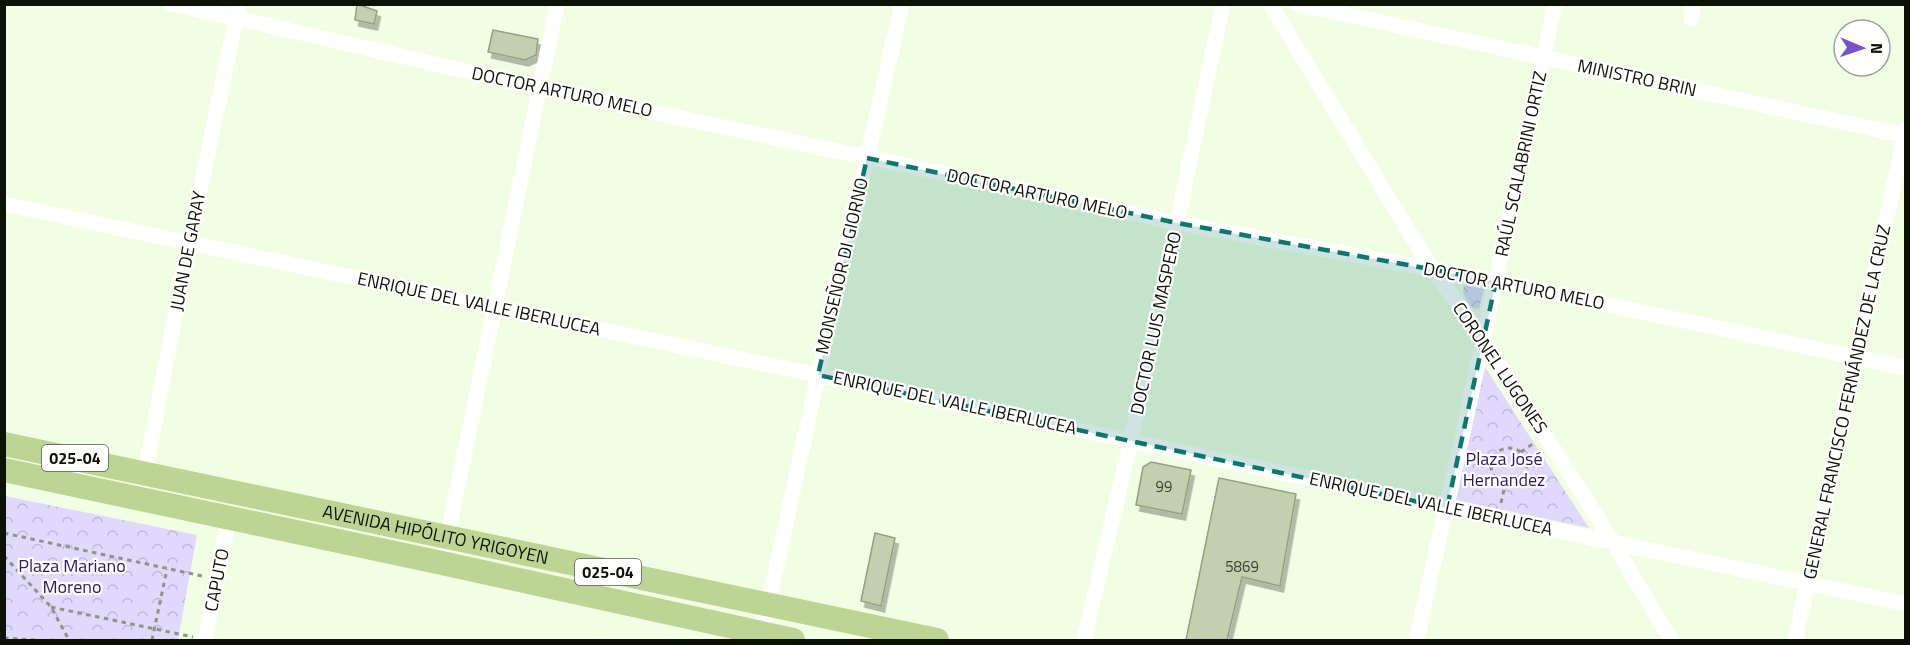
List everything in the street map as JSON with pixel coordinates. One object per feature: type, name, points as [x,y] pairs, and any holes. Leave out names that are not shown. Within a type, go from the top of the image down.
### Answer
[{"type":"main road","name":"AVENIDA HIPÓLITO YRIGOYEN","points":[[4,444],[937,640]]},
{"type":"main road","name":"AVENIDA HIPÓLITO YRIGOYEN","points":[[4,470],[442,563],[788,640]]},
{"type":"street","name":"DOCTOR ARTURO MELO","points":[[171,4],[238,11],[539,88],[867,158],[1177,223],[1496,281],[1905,368]]},
{"type":"street","points":[[442,563],[556,4]]},
{"type":"street","name":"MONSEÑOR DI GIORNO","points":[[762,634],[902,4]]},
{"type":"street","name":"DOCTOR LUIS MASPERO","points":[[1084,640],[1131,440],[1223,4]]},
{"type":"street","name":"CORONEL LUGONES","points":[[1270,4],[1432,269],[1484,338],[1613,542],[1671,640]]},
{"type":"street","name":"MINISTRO BRIN","points":[[1297,4],[1905,134]]},
{"type":"street","name":"RAÚL SCALABRINI ORTIZ","points":[[1416,640],[1447,508],[1555,4]]},
{"type":"street","name":"JUAN DE GARAY","points":[[140,498],[189,244],[238,11]]},
{"type":"street","name":"GENERAL FRANCISCO FERNÁNDEZ DE LA CRUZ","points":[[1796,640],[1905,134]]},
{"type":"street","name":"ENRIQUE DEL VALLE IBERLUCEA","points":[[4,204],[1905,604]]},
{"type":"street","name":"CAPUTO","points":[[205,640],[229,519]]},
{"type":"street","points":[[788,640],[793,611]]},
{"type":"path","points":[[1504,448],[1516,449],[1525,456],[1527,468],[1522,479],[1517,483],[1505,485],[1494,478],[1491,472],[1491,462],[1494,454],[1504,448]]},
{"type":"path","points":[[1458,456],[1491,462]]},
{"type":"path","points":[[1498,518],[1505,485]]},
{"type":"path","points":[[4,532],[218,579]]},
{"type":"path","points":[[4,556],[51,607],[69,640]]},
{"type":"path","points":[[152,640],[167,568]]},
{"type":"path","points":[[51,607],[205,640]]},
{"type":"path","points":[[4,638],[36,640]]},
{"type":"highlighted area","points":[[867,158],[1177,223],[1496,281],[1447,508],[818,375]]},
{"type":"green space","points":[[1464,285],[1484,289],[1479,309],[1471,308],[1463,293]]},
{"type":"green space","name":"Plaza José Hernandez","points":[[1485,367],[1589,528],[1456,500]]},
{"type":"green space","name":"Plaza Mariano Moreno","points":[[5,496],[197,535],[178,640],[5,640]]},
{"type":"building","points":[[357,4],[377,11],[374,24],[355,20]]},
{"type":"building","points":[[493,30],[538,39],[536,55],[525,60],[488,52]]},
{"type":"building","points":[[1151,462],[1191,470],[1182,514],[1136,505],[1143,467]]},
{"type":"building","points":[[1219,478],[1296,494],[1280,586],[1242,577],[1227,640],[1186,640]]},
{"type":"building","points":[[875,533],[895,538],[881,606],[861,601]]}]
